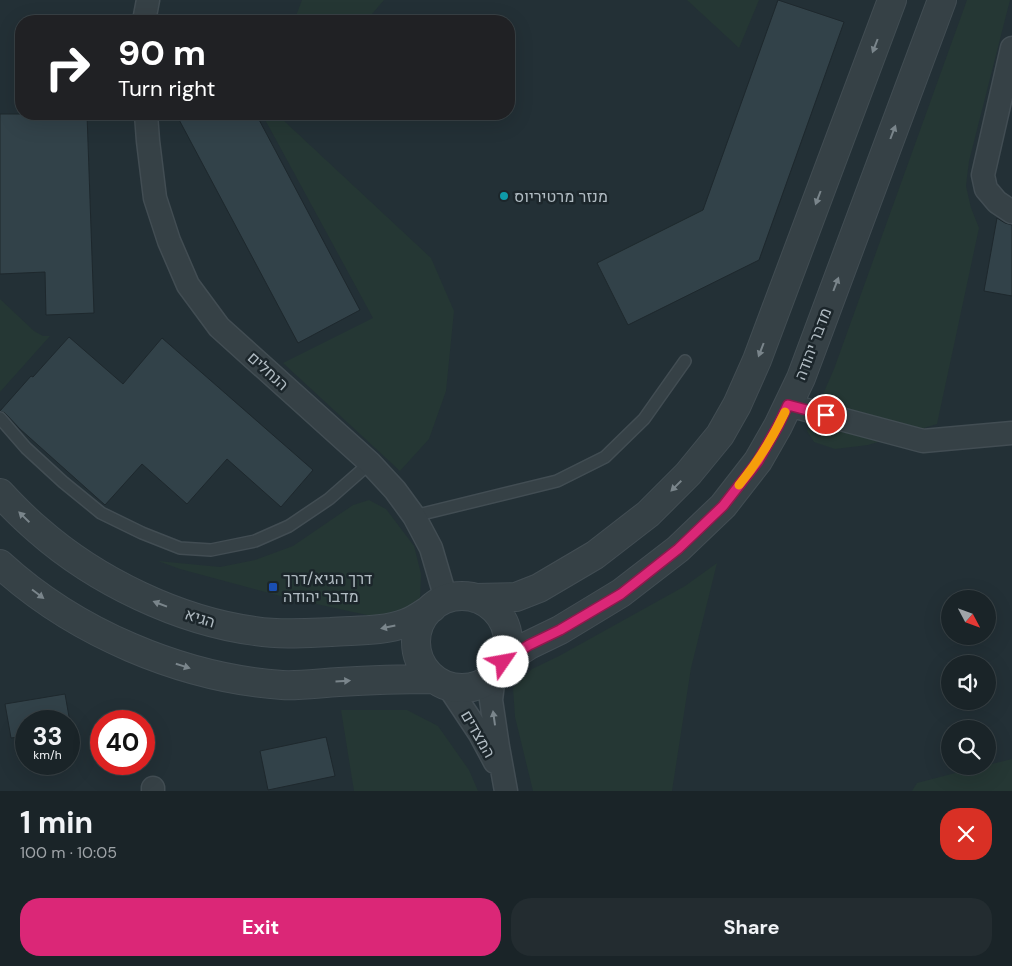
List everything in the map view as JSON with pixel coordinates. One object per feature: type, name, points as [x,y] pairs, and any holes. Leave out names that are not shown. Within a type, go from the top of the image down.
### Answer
[{"type":"street","points":[[145,15],[148,0]]},
{"type":"street","points":[[441,682],[424,669],[418,657],[416,644],[418,630],[423,618],[439,604],[461,596],[475,598],[516,597],[539,588],[595,555],[648,514],[688,474],[720,435],[737,405],[757,360],[892,0]]},
{"type":"street","name":"מדבר יהודה","points":[[499,668],[529,645],[560,630],[621,594],[678,549],[723,506],[758,461],[778,426],[801,378],[942,0]]},
{"type":"street","points":[[1012,48],[983,175],[986,189],[997,202],[1012,212]]},
{"type":"street","name":"הנחלים","points":[[146,120],[155,198],[169,241],[188,285],[219,327],[370,463],[395,490],[414,516],[431,548],[439,604]]},
{"type":"street","points":[[788,405],[923,441],[1012,433]]},
{"type":"street","name":"הגיא","points":[[0,493],[38,530],[71,556],[111,582],[156,603],[194,617],[224,625],[255,632],[285,634],[383,629],[407,623],[439,604]]},
{"type":"street","points":[[0,564],[42,597],[87,626],[136,649],[178,665],[212,675],[248,682],[284,685],[371,680],[441,682],[460,688],[484,683],[499,668],[508,647],[507,631],[500,616],[490,605],[475,598]]},
{"type":"street","name":"המצדים","points":[[499,668],[491,700],[506,787]]},
{"type":"street","name":"המצדים","points":[[441,682],[484,741],[506,787]]},
{"type":"lane","points":[[414,516],[557,481],[605,457],[644,419],[685,361]]},
{"type":"lane","points":[[0,418],[26,448],[101,513],[142,533],[180,548],[211,550],[255,541],[289,526],[329,499],[370,463]]},
{"type":"green space","points":[[302,0],[384,0],[371,15],[296,15]]},
{"type":"green space","points":[[687,0],[759,0],[739,48]]},
{"type":"green space","points":[[967,0],[1010,0],[969,161],[966,186],[971,208],[979,228],[937,424],[868,445],[835,449],[814,442],[807,431],[834,369]]},
{"type":"green space","points":[[265,120],[283,120],[431,258],[454,311],[446,391],[429,439],[400,471],[283,363],[373,318]]},
{"type":"green space","points":[[0,299],[34,331],[43,336],[50,336],[0,392]]},
{"type":"green space","points":[[369,500],[386,509],[414,546],[421,574],[420,598],[411,607],[400,613],[376,617],[284,597],[180,569],[158,561],[220,567],[255,560],[293,546],[353,505]]},
{"type":"green space","points":[[717,563],[691,668],[672,791],[533,791],[515,717],[513,688],[532,669],[685,586]]},
{"type":"green space","points":[[341,710],[407,710],[438,726],[469,770],[478,791],[354,791]]},
{"type":"green space","points":[[1012,759],[1012,791],[912,791],[917,783],[948,775],[996,775],[996,763]]},
{"type":"building","points":[[778,0],[844,22],[759,260],[628,325],[597,263],[703,210]]},
{"type":"building","points":[[0,114],[15,114],[15,120],[87,120],[94,313],[46,315],[45,272],[0,274]]},
{"type":"building","points":[[179,120],[259,120],[360,310],[298,343]]},
{"type":"building","points":[[997,218],[1012,225],[1012,296],[984,291]]},
{"type":"building","points":[[69,337],[123,384],[162,338],[313,470],[281,507],[227,459],[187,504],[142,464],[105,505],[20,429],[5,413],[0,411]]},
{"type":"building","points":[[65,694],[68,710],[15,710],[15,737],[11,738],[5,704]]},
{"type":"building","points":[[326,737],[335,776],[268,790],[260,751]]},
{"type":"slow traffic","points":[[739,485],[758,461],[785,412]]},
{"type":"place","name":"מנזר מרטיריוס","points":[[504,196]]},
{"type":"place","name":"דרך הגיא/דרך מדבר יהודה","points":[[273,587]]},
{"type":"route","points":[[503,662],[529,645],[560,630],[621,594],[678,549],[723,506],[758,461],[788,405],[826,415]]}]
